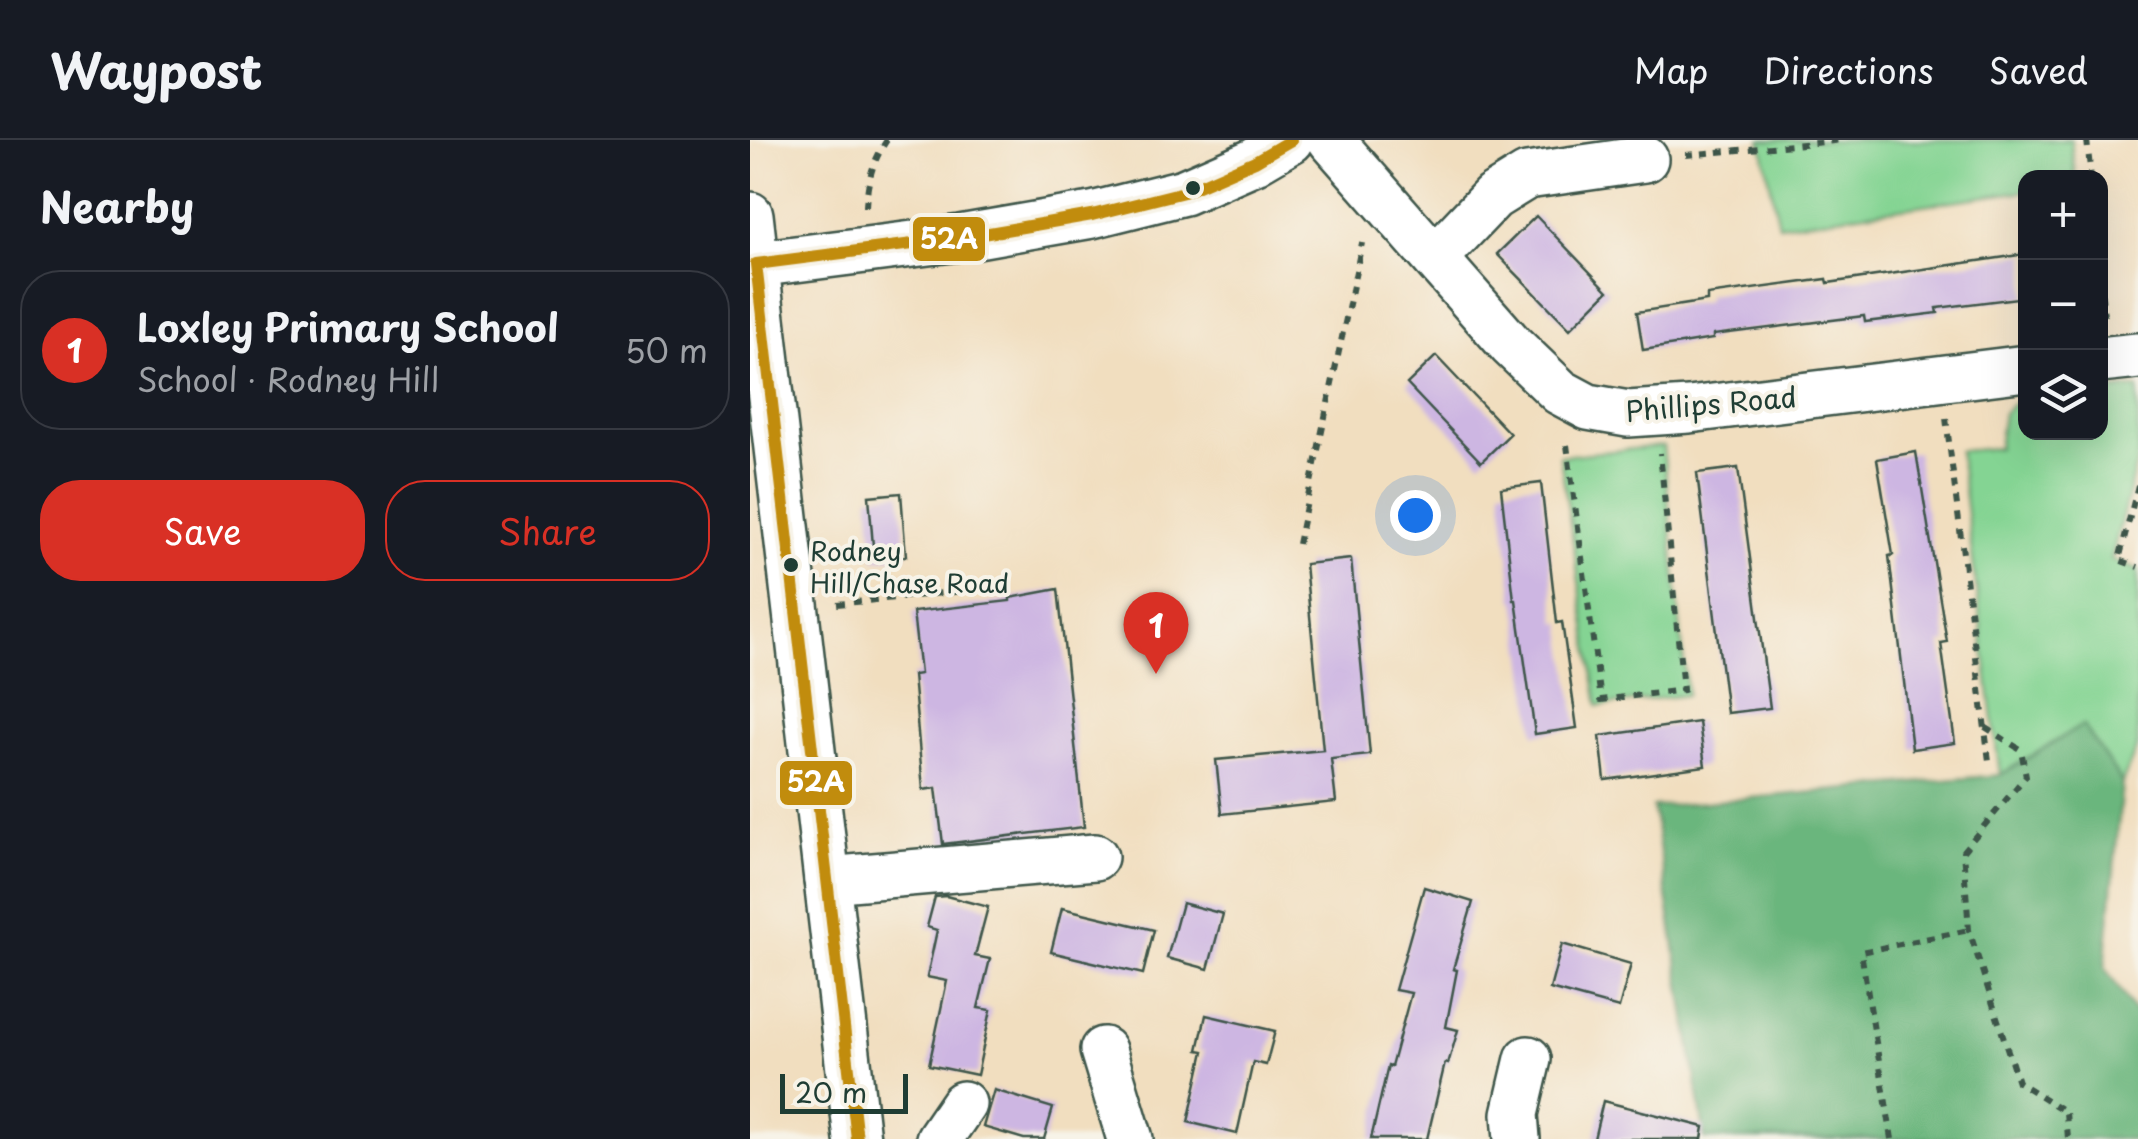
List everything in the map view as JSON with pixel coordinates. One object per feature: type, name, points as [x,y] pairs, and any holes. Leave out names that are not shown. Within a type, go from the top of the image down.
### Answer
[{"type":"street","points":[[756,264],[960,238],[1129,206],[1184,192],[1255,161],[1291,140]]},
{"type":"street","name":"Phillips Road","points":[[1331,140],[1511,345],[1560,392],[1588,407],[1628,414],[1656,412],[2018,369]]},
{"type":"street","points":[[1436,258],[1493,197],[1527,176],[1645,159]]},
{"type":"street","points":[[750,215],[857,1139]]},
{"type":"street","points":[[2108,359],[2138,356]]},
{"type":"street","points":[[827,880],[1095,856]]},
{"type":"street","points":[[1103,1050],[1130,1139]]},
{"type":"street","points":[[1516,1139],[1515,1114],[1528,1059]]},
{"type":"path","points":[[871,247],[865,216],[867,184],[878,152],[887,140]]},
{"type":"path","points":[[1645,159],[1844,140]]},
{"type":"path","points":[[2087,140],[2090,170]]},
{"type":"path","points":[[1298,544],[1374,188]]},
{"type":"path","points":[[1941,377],[1989,762]]},
{"type":"path","points":[[1560,392],[1600,700],[1683,690],[1656,412]]},
{"type":"path","points":[[2138,485],[2119,560],[2138,566]]},
{"type":"path","points":[[796,609],[982,588]]},
{"type":"path","points":[[1985,727],[2021,750],[2026,776],[1963,851],[1969,930],[2018,1082],[2066,1112],[2068,1139]]},
{"type":"path","points":[[1892,1139],[1861,952],[1969,930]]},
{"type":"green space","points":[[1761,140],[2071,140],[2074,170],[2018,170],[2018,192],[1779,225]]},
{"type":"green space","points":[[2138,388],[2138,456],[2111,560],[2138,570],[2138,745],[2122,783],[2083,725],[2000,775],[1959,451],[1998,448],[2003,413],[2018,400],[2018,440],[2108,440],[2108,390]]},
{"type":"green space","points":[[1663,446],[1687,695],[1598,706],[1560,456]]},
{"type":"green space","points":[[2083,725],[2122,783],[2105,968],[2138,1017],[2138,1139],[1705,1139],[1653,807],[2000,775]]},
{"type":"building","points":[[1536,216],[1608,291],[1570,329],[1497,254]]},
{"type":"building","points":[[2018,255],[2018,298],[1865,322],[1864,316],[1713,335],[1713,339],[1643,350],[1637,312],[1707,301],[1707,295],[1827,279],[1828,283]]},
{"type":"building","points":[[1436,356],[1510,434],[1481,462],[1407,384]]},
{"type":"building","points":[[1916,452],[1947,642],[1941,643],[1955,743],[1912,749],[1889,556],[1893,555],[1877,459]]},
{"type":"building","points":[[1738,468],[1770,708],[1727,713],[1697,473]]},
{"type":"building","points":[[1541,483],[1557,623],[1562,622],[1577,728],[1535,734],[1501,488]]},
{"type":"building","points":[[901,493],[906,556],[874,559],[869,496]]},
{"type":"building","points":[[1351,559],[1370,755],[1331,759],[1336,802],[1222,814],[1216,760],[1323,750],[1305,564]]},
{"type":"building","points":[[1058,589],[1084,827],[943,844],[936,788],[923,790],[913,675],[920,674],[913,612],[1010,601]]},
{"type":"building","points":[[1699,722],[1705,766],[1605,780],[1600,736]]},
{"type":"building","points":[[1424,887],[1473,902],[1453,969],[1457,970],[1446,1027],[1458,1030],[1448,1064],[1445,1063],[1427,1139],[1371,1139],[1411,993],[1395,990]]},
{"type":"building","points":[[946,896],[988,907],[975,956],[990,959],[978,1008],[991,1010],[977,1075],[929,1065],[947,981],[927,977],[937,930],[927,927],[935,897]]},
{"type":"building","points":[[1182,903],[1223,914],[1208,969],[1167,958]]},
{"type":"building","points":[[1062,908],[1154,930],[1143,974],[1051,952]]},
{"type":"building","points":[[1562,944],[1631,964],[1619,1008],[1550,989]]},
{"type":"building","points":[[1206,1015],[1275,1031],[1266,1065],[1253,1062],[1237,1134],[1188,1122],[1204,1051],[1198,1050]]},
{"type":"building","points":[[994,1090],[1053,1108],[1044,1139],[1024,1139],[983,1127]]},
{"type":"building","points":[[1603,1101],[1704,1127],[1702,1139],[1594,1139]]},
{"type":"transit line","name":"52A","points":[[857,1139],[756,264],[960,238],[1092,215],[1184,192],[1255,161],[1291,140]]},
{"type":"place","name":"Rodney Hill/Chase Road","points":[[791,565]]},
{"type":"place","name":"Loxley Primary School","points":[[1156,674]]}]
